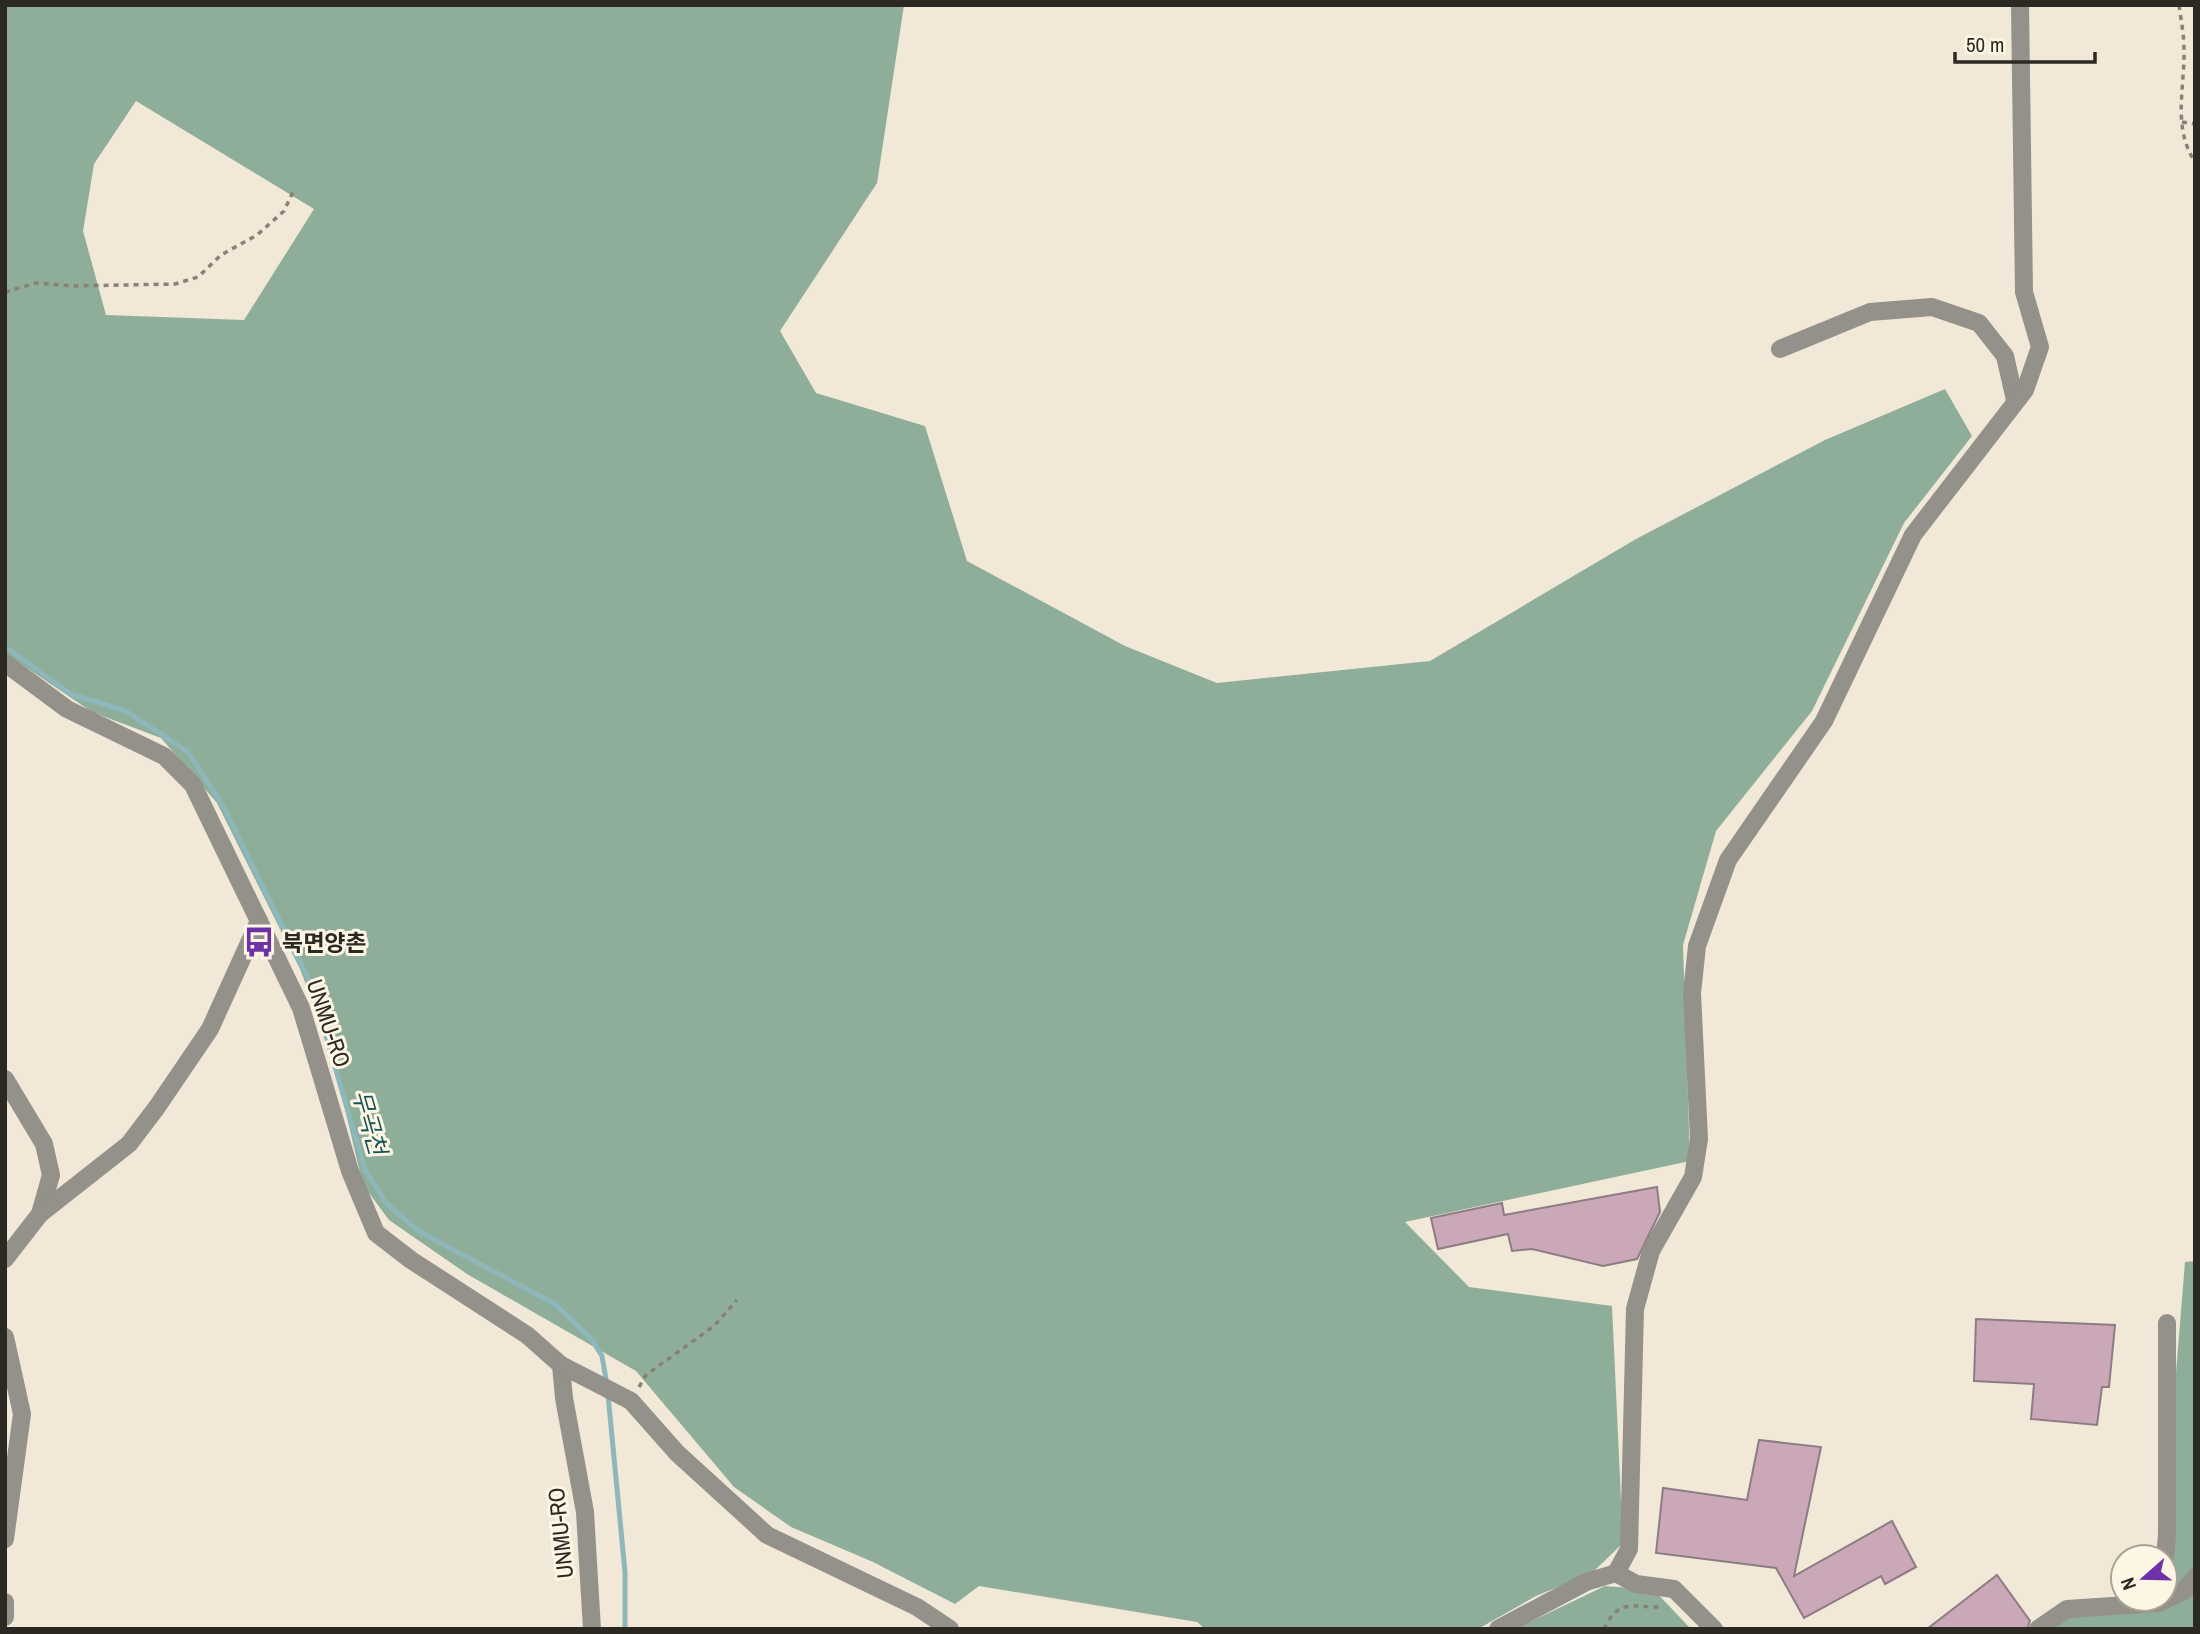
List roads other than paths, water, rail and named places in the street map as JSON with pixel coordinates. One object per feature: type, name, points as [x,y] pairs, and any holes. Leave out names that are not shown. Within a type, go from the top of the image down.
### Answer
[{"type":"street","points":[[1498,1629],[1586,1583],[1616,1573],[1629,1549],[1635,1309],[1651,1251],[1693,1177],[1699,1139],[1692,993],[1697,946],[1728,860],[1824,721],[1913,535],[2025,390],[2039,347],[2024,292],[2020,5]]},
{"type":"street","points":[[1780,349],[1870,312],[1932,307],[1979,323],[2005,356],[2015,400]]},
{"type":"street","name":"UNMU-RO","points":[[5,663],[66,709],[164,756],[193,785],[301,1008],[350,1171],[376,1233],[411,1260],[527,1335],[561,1365],[564,1398],[585,1512],[592,1629]]},
{"type":"street","points":[[5,1259],[40,1213],[129,1144],[158,1107],[210,1029],[259,921]]},
{"type":"street","points":[[5,1079],[44,1144],[51,1175],[40,1213]]},
{"type":"street","points":[[2166,1543],[2167,1323]]},
{"type":"street","points":[[5,1337],[22,1413],[5,1539]]},
{"type":"street","points":[[561,1365],[631,1401],[677,1453],[767,1535],[917,1607],[950,1629]]},
{"type":"street","points":[[1616,1573],[1636,1584],[1674,1589],[1714,1629]]},
{"type":"street","points":[[2179,1593],[2195,1577]]},
{"type":"street","points":[[5,1602],[5,1617]]},
{"type":"street","points":[[2038,1629],[2067,1609],[2109,1603]]},
{"type":"waterway","name":"무곡천","points":[[5,647],[71,694],[126,711],[188,752],[224,808],[311,984],[365,1170],[386,1203],[418,1231],[555,1304],[592,1340],[602,1356],[607,1385]]},
{"type":"waterway","name":"무곡천","points":[[608,1395],[625,1572],[625,1629]]},
{"type":"place","name":"북면양촌","points":[[259,942]]}]
